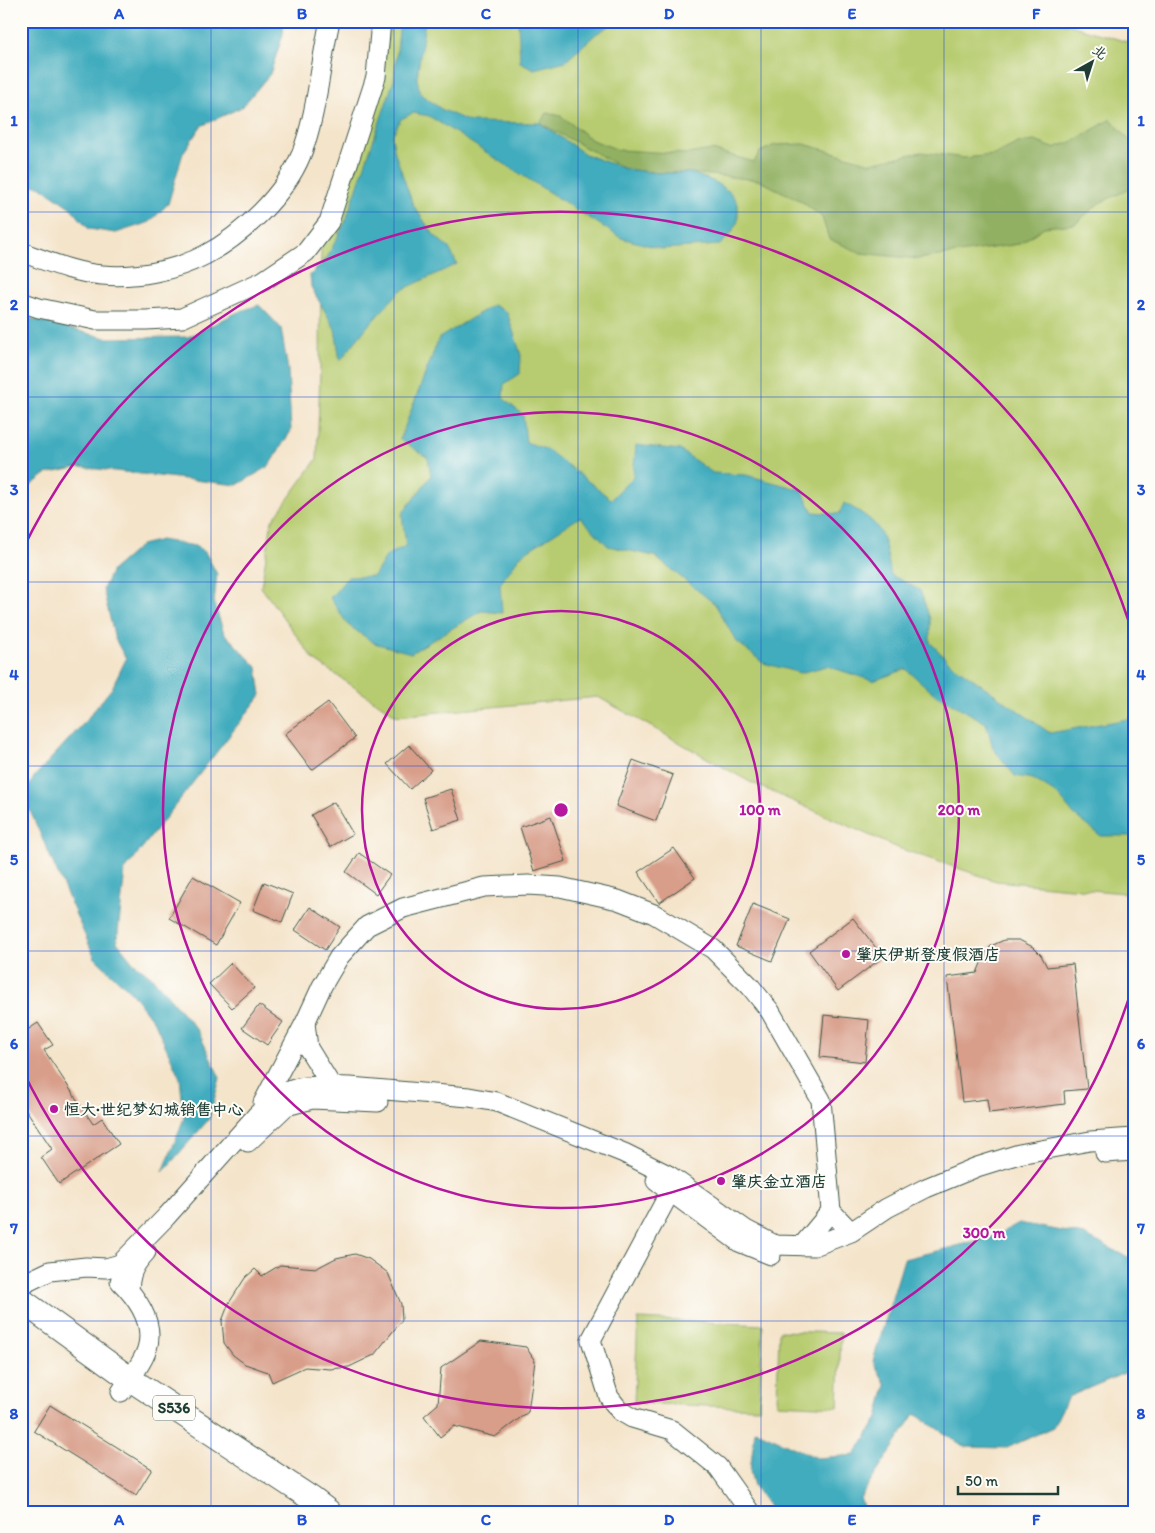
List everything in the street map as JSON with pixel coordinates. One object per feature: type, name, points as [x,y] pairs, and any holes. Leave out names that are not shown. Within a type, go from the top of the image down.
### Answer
[{"type":"main road","name":"S536","points":[[21,1300],[125,1386],[312,1499],[329,1512]]},
{"type":"main road","name":"S536","points":[[21,1317],[125,1386],[305,1512]]},
{"type":"street","points":[[21,252],[72,269],[102,275],[135,275],[170,269],[205,256],[237,234],[284,185],[300,157],[310,129],[322,52],[330,21]]},
{"type":"street","points":[[21,302],[39,308],[95,320],[182,318],[263,281],[306,252],[329,222],[376,77],[381,21]]},
{"type":"street","points":[[256,1116],[305,1023],[322,986],[339,957],[367,926],[403,908],[484,887],[528,885],[560,887],[618,900],[654,914],[713,949],[750,986],[770,1011],[821,1100],[831,1211],[851,1232]]},
{"type":"street","points":[[305,1023],[308,1048],[329,1082],[336,1087]]},
{"type":"street","points":[[21,1287],[50,1271],[106,1268],[120,1264],[166,1217],[278,1094],[298,1088],[336,1087],[469,1097],[497,1102],[624,1153],[670,1176],[746,1230],[775,1245],[814,1246],[851,1232],[887,1208],[926,1188],[977,1167],[1019,1154],[1090,1141],[1134,1138]]},
{"type":"street","points":[[128,1290],[129,1277],[135,1264],[257,1132],[286,1106],[312,1099],[454,1108],[493,1114],[628,1167],[658,1182],[739,1242],[769,1254],[804,1257],[830,1252],[854,1243],[923,1202],[970,1181],[997,1172],[1094,1154],[1134,1151]]},
{"type":"street","points":[[670,1192],[591,1340],[608,1397],[620,1411],[632,1418],[672,1430],[680,1436],[718,1467],[750,1512]]},
{"type":"street","points":[[802,1246],[831,1211]]},
{"type":"street","points":[[106,1268],[140,1303],[150,1331],[147,1350],[125,1386]]},
{"type":"green space","points":[[391,21],[1057,21],[1134,44],[1134,894],[996,881],[898,848],[750,782],[598,697],[397,716],[314,660],[261,587],[272,521],[317,459],[321,240],[363,153]]},
{"type":"green space","points":[[547,113],[561,116],[592,140],[619,150],[688,154],[712,150],[754,162],[760,152],[775,145],[804,144],[871,163],[921,152],[964,158],[994,155],[1018,143],[1035,141],[1053,148],[1074,141],[1111,119],[1130,141],[1134,141],[1134,187],[1099,203],[1075,224],[1044,227],[1019,244],[918,259],[861,253],[829,239],[822,217],[801,201],[758,180],[625,169],[540,123]]},
{"type":"green space","points":[[638,1319],[763,1325],[759,1408],[634,1403]]},
{"type":"green space","points":[[779,1331],[841,1333],[838,1407],[777,1404]]},
{"type":"water","points":[[21,21],[284,21],[283,34],[270,74],[242,107],[201,126],[183,153],[168,204],[150,222],[116,233],[89,229],[71,208],[40,186],[21,185]]},
{"type":"water","points":[[400,21],[425,21],[417,78],[420,93],[441,109],[470,122],[540,123],[585,154],[625,169],[659,173],[691,173],[713,181],[730,192],[738,204],[738,221],[731,234],[720,245],[662,249],[621,238],[429,116],[413,113],[401,119],[392,136],[395,153],[413,205],[434,235],[449,248],[457,264],[400,291],[367,327],[340,361],[335,329],[311,287],[310,275],[327,258],[346,220],[394,80]]},
{"type":"water","points":[[518,21],[617,21],[596,34],[566,61],[534,69],[520,62]]},
{"type":"water","points":[[259,305],[281,328],[288,370],[291,431],[268,467],[237,485],[80,467],[46,474],[21,493],[21,316],[106,338],[188,337],[238,312]]},
{"type":"water","points":[[493,305],[507,312],[521,355],[520,374],[504,384],[503,398],[523,415],[526,442],[548,450],[611,499],[633,477],[636,445],[680,450],[713,473],[746,475],[802,490],[813,512],[839,514],[844,503],[867,517],[880,531],[891,575],[920,590],[930,619],[930,642],[949,662],[1050,733],[1134,718],[1134,836],[1101,836],[1074,815],[1057,794],[1033,779],[1015,776],[993,748],[986,723],[932,692],[906,669],[873,681],[827,666],[800,673],[763,663],[736,641],[715,604],[654,556],[608,546],[580,517],[521,555],[500,584],[502,613],[481,611],[411,653],[374,643],[348,625],[330,598],[348,577],[374,576],[387,555],[406,546],[402,514],[431,476],[428,458],[400,439],[439,338]]},
{"type":"water","points":[[161,540],[195,546],[205,552],[217,574],[214,603],[224,633],[257,667],[261,695],[125,870],[117,942],[133,962],[152,977],[198,1031],[220,1078],[209,1119],[163,1172],[184,1118],[180,1078],[156,1025],[132,993],[95,958],[24,797],[34,777],[83,724],[112,688],[126,659],[115,639],[103,589],[112,570],[141,545]]},
{"type":"water","points":[[1019,1223],[1084,1235],[1134,1260],[1134,1369],[1068,1397],[1053,1427],[1007,1448],[965,1447],[915,1414],[860,1498],[865,1512],[773,1512],[754,1486],[750,1471],[755,1430],[817,1458],[855,1455],[878,1418],[886,1385],[873,1361],[904,1259],[993,1237]]},
{"type":"building","points":[[328,702],[355,738],[312,770],[285,734]]},
{"type":"building","points":[[409,745],[431,770],[410,789],[387,764]]},
{"type":"building","points":[[633,760],[673,775],[656,821],[616,806]]},
{"type":"building","points":[[451,789],[461,820],[433,829],[423,798]]},
{"type":"building","points":[[334,802],[353,834],[330,847],[311,815]]},
{"type":"building","points":[[551,816],[566,861],[534,871],[520,827]]},
{"type":"building","points":[[674,848],[695,878],[659,903],[638,872]]},
{"type":"building","points":[[359,853],[390,875],[376,894],[346,872]]},
{"type":"building","points":[[193,876],[240,903],[216,945],[169,918]]},
{"type":"building","points":[[264,882],[293,894],[282,922],[253,910]]},
{"type":"building","points":[[753,904],[790,919],[772,961],[736,946]]},
{"type":"building","points":[[310,907],[340,927],[325,950],[295,930]]},
{"type":"building","name":"肇庆伊斯登度假酒店","points":[[853,918],[883,957],[838,991],[809,951]]},
{"type":"building","points":[[1004,940],[1019,940],[1033,947],[1041,955],[1047,967],[1073,964],[1087,1089],[1064,1091],[1065,1104],[989,1113],[987,1099],[962,1102],[947,977],[977,973],[984,956],[991,946]]},
{"type":"building","points":[[231,963],[254,988],[232,1008],[209,984]]},
{"type":"building","points":[[259,1005],[283,1022],[267,1045],[242,1028]]},
{"type":"building","points":[[824,1015],[869,1020],[865,1062],[820,1057]]},
{"type":"building","name":"恒大·世纪梦幻城销售中心","points":[[38,1023],[53,1045],[44,1050],[93,1124],[102,1118],[119,1144],[59,1184],[41,1157],[52,1149],[21,1102],[21,1034]]},
{"type":"building","points":[[355,1254],[369,1259],[388,1273],[401,1304],[402,1320],[374,1355],[349,1367],[330,1369],[305,1367],[272,1382],[268,1372],[245,1364],[233,1355],[224,1343],[222,1321],[229,1303],[245,1278],[255,1269],[262,1276],[280,1265],[317,1268],[336,1258]]},
{"type":"building","points":[[481,1341],[526,1347],[535,1361],[528,1412],[495,1437],[454,1426],[440,1437],[424,1416],[438,1404],[441,1368]]},
{"type":"building","points":[[50,1405],[152,1469],[136,1495],[34,1431]]},
{"type":"place","name":"肇庆伊斯登度假酒店","points":[[846,954]]},
{"type":"place","name":"恒大·世纪梦幻城销售中心","points":[[54,1109]]},
{"type":"place","name":"肇庆金立酒店","points":[[721,1181]]}]
